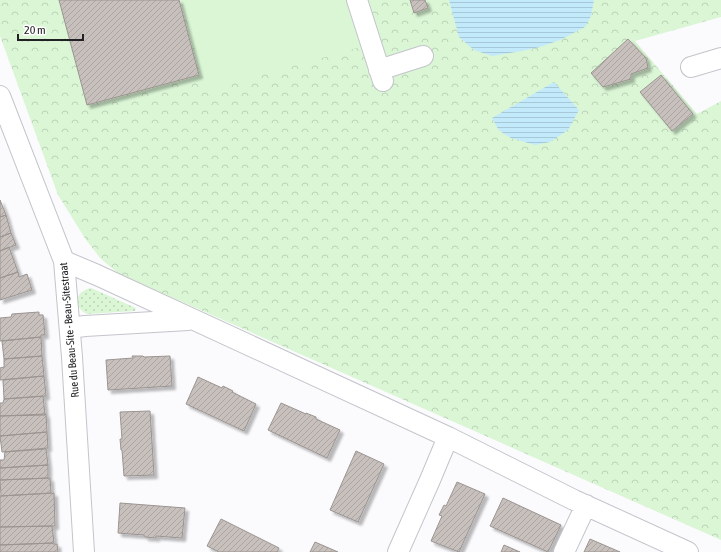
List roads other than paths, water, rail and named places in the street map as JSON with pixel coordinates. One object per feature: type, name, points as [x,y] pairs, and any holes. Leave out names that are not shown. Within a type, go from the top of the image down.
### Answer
[{"type":"street","points":[[357,0],[381,75],[424,56]]},
{"type":"street","points":[[691,67],[721,58]]},
{"type":"street","name":"Rue du Beau-Site - Beau-Sitestraat","points":[[0,96],[64,261],[70,328],[84,552]]},
{"type":"street","points":[[64,261],[448,437],[586,505],[688,552]]},
{"type":"street","points":[[70,328],[171,320],[192,320]]},
{"type":"street","points":[[398,552],[448,437]]},
{"type":"street","points":[[564,552],[586,505]]},
{"type":"water","points":[[449,0],[594,0],[591,16],[585,27],[560,40],[540,47],[492,56],[474,50],[459,37]]},
{"type":"water","points":[[554,82],[579,110],[568,130],[550,142],[535,145],[511,138],[498,129],[492,118]]}]
